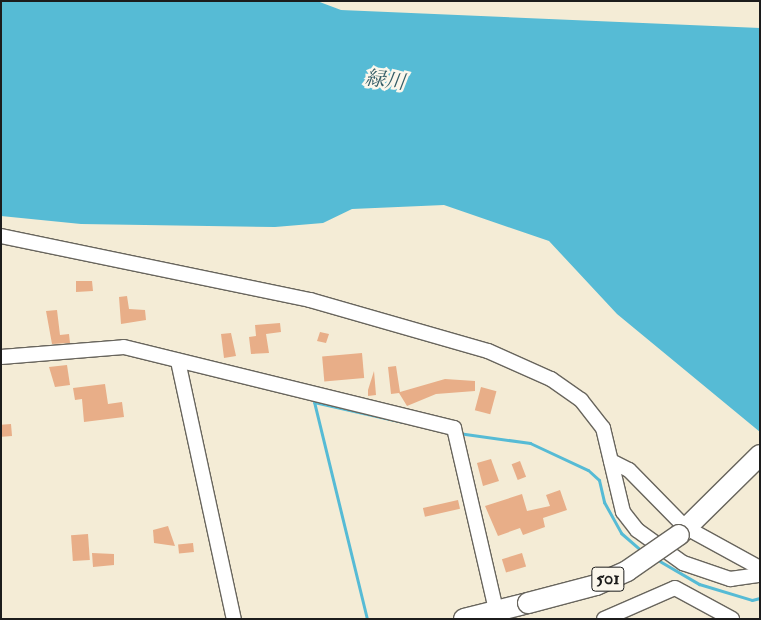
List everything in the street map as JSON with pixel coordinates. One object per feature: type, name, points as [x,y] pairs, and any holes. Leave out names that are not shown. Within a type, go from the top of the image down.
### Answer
[{"type":"highway","name":"501","points":[[464,619],[497,615],[528,603],[596,585],[627,571],[686,527],[760,455]]},
{"type":"street","points":[[1,236],[310,300],[488,351],[551,379],[581,400],[603,428],[623,512],[637,530],[683,563],[730,580],[760,575]]},
{"type":"street","points":[[1,357],[124,347],[454,428],[497,615]]},
{"type":"street","points":[[178,361],[234,619]]},
{"type":"street","points":[[611,461],[629,470],[686,527],[760,568]]},
{"type":"street","points":[[604,619],[675,588],[732,619]]},
{"type":"water","name":"緑川","points":[[1,1],[317,1],[341,10],[760,28],[760,432],[617,314],[549,241],[444,205],[352,209],[323,223],[275,227],[81,224],[1,216]]},
{"type":"building","points":[[76,281],[92,281],[93,291],[76,292]]},
{"type":"building","points":[[127,296],[129,309],[145,310],[146,320],[121,324],[119,297]]},
{"type":"building","points":[[57,310],[60,335],[69,334],[70,343],[52,344],[46,311]]},
{"type":"building","points":[[280,323],[281,332],[266,334],[269,353],[251,354],[249,337],[256,336],[255,325]]},
{"type":"building","points":[[320,332],[329,334],[326,343],[317,341]]},
{"type":"building","points":[[231,333],[236,356],[224,358],[221,334]]},
{"type":"building","points":[[362,353],[364,378],[324,381],[322,356]]},
{"type":"building","points":[[67,365],[70,385],[55,387],[49,367]]},
{"type":"building","points":[[396,366],[400,392],[445,379],[475,381],[475,391],[436,394],[407,406],[399,393],[391,394],[388,367]]},
{"type":"building","points":[[374,371],[376,395],[368,396],[368,390]]},
{"type":"building","points":[[105,384],[108,404],[122,402],[124,417],[84,422],[82,399],[75,400],[73,388]]},
{"type":"building","points":[[481,387],[496,391],[490,414],[475,410]]},
{"type":"building","points":[[11,424],[12,436],[2,437],[1,425]]},
{"type":"building","points":[[491,459],[499,481],[483,486],[477,463]]},
{"type":"building","points":[[520,461],[526,477],[518,480],[512,464]]},
{"type":"building","points":[[560,490],[567,510],[543,518],[545,527],[523,535],[520,528],[498,536],[485,506],[522,494],[527,511],[550,506],[546,495]]},
{"type":"building","points":[[458,500],[460,509],[425,517],[423,508]]},
{"type":"building","points":[[168,526],[175,546],[154,543],[153,530]]},
{"type":"building","points":[[88,534],[90,560],[73,561],[71,535]]},
{"type":"building","points":[[193,543],[194,552],[179,554],[178,545]]},
{"type":"building","points":[[92,553],[114,554],[114,565],[93,567]]},
{"type":"building","points":[[522,553],[526,566],[506,573],[502,559]]},
{"type":"waterway","points":[[367,619],[314,402],[403,422]]},
{"type":"waterway","points":[[458,433],[530,443],[588,470],[599,480],[604,502],[621,533],[642,551]]},
{"type":"waterway","points":[[656,559],[699,584],[752,600],[760,598]]}]
